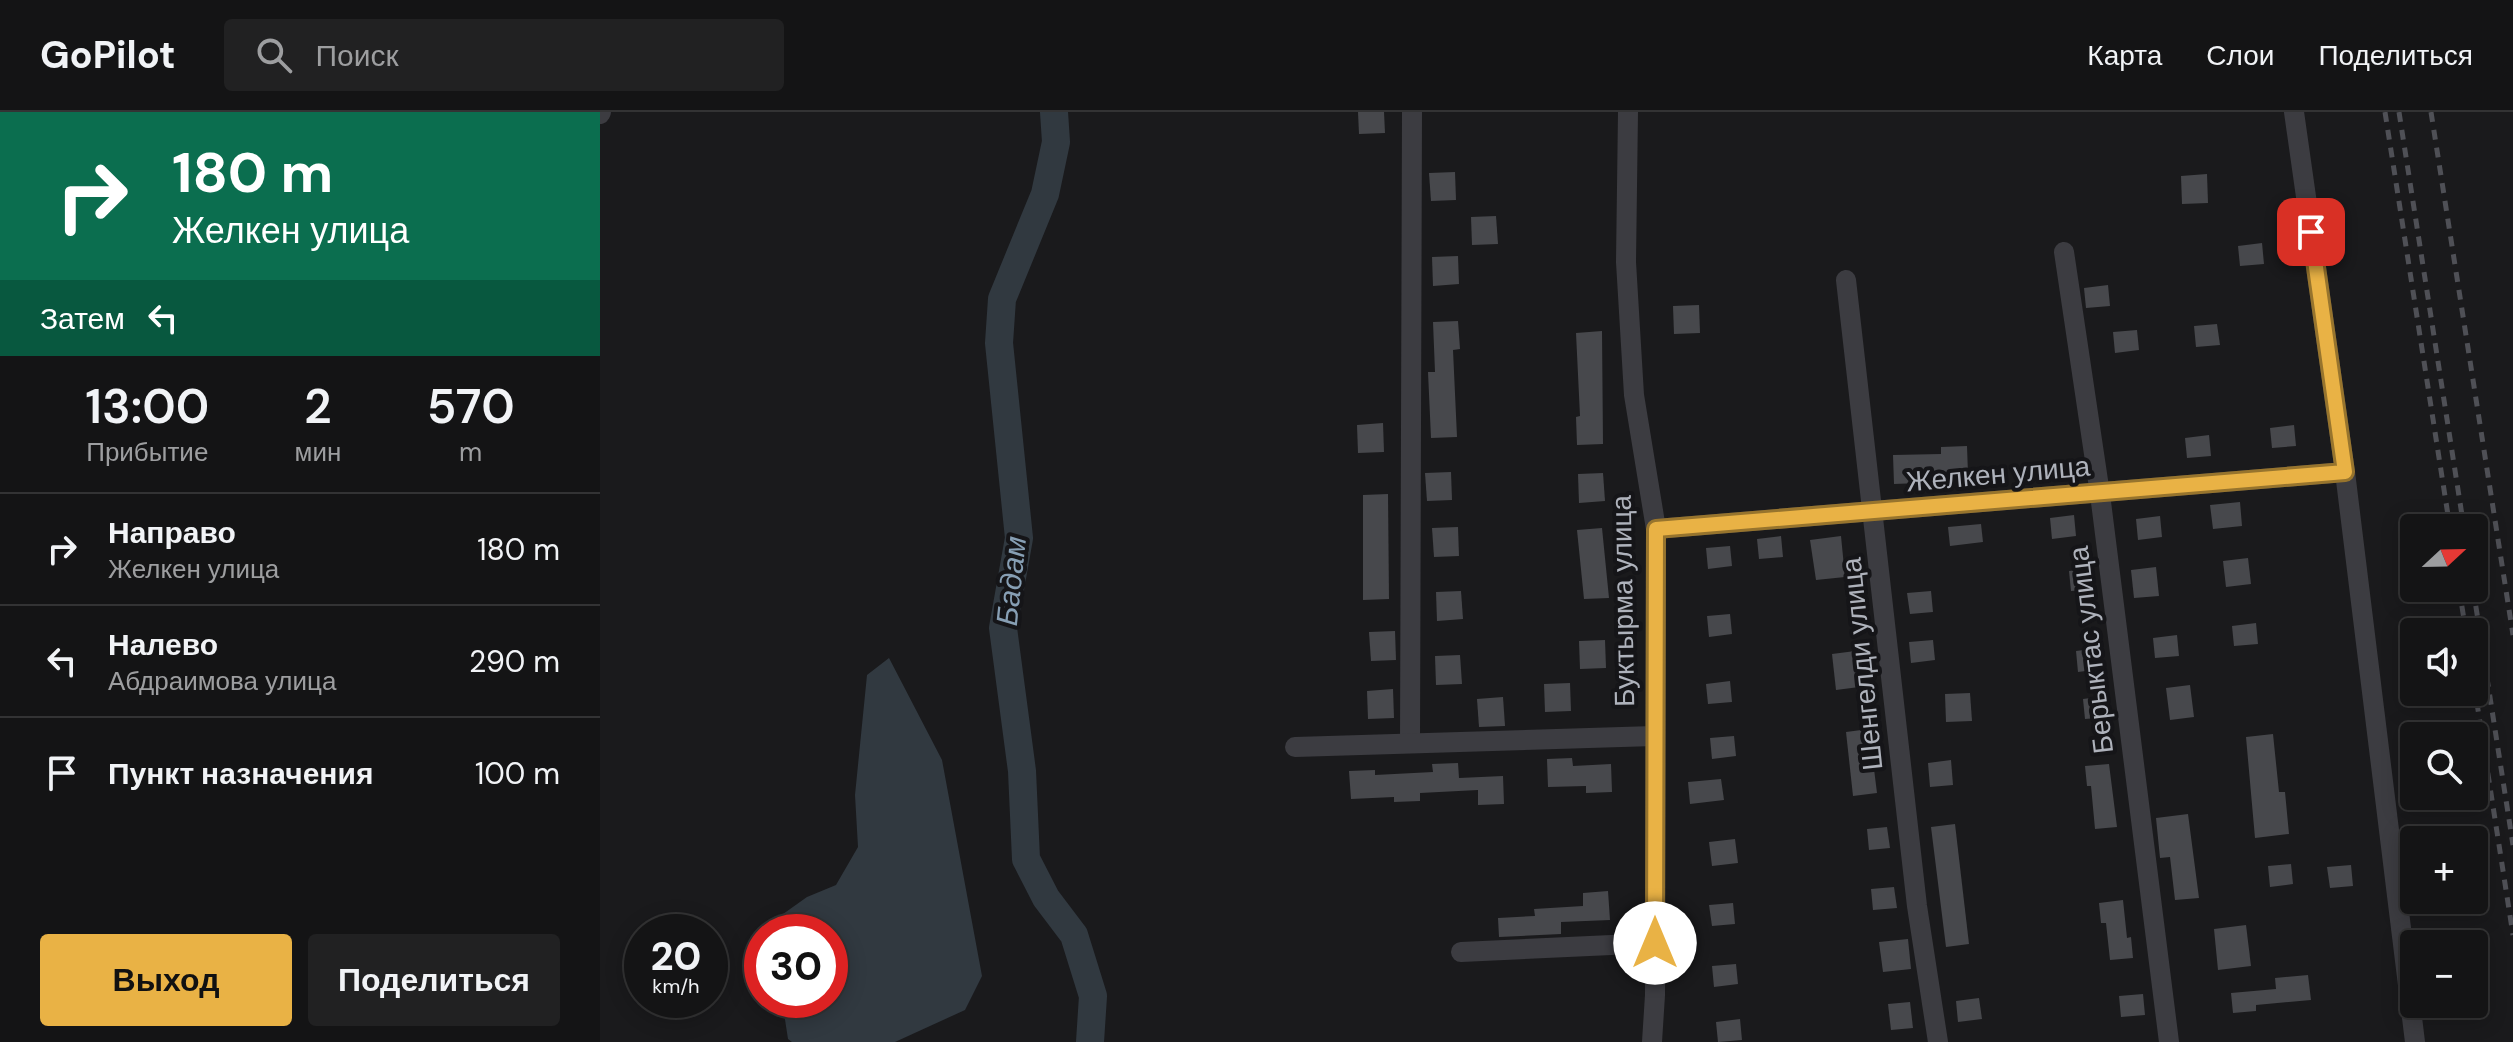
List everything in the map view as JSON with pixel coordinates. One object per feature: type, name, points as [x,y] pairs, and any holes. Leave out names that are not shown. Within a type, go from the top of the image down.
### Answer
[{"type":"street","points":[[1410,743],[1412,112]]},
{"type":"street","name":"Буктырма улица","points":[[1628,112],[1626,262],[1634,395],[1656,529],[1652,1042]]},
{"type":"street","points":[[2294,112],[2345,472],[2415,1042]]},
{"type":"street","name":"Берыктас улица","points":[[2064,252],[2100,494],[2169,1042]]},
{"type":"street","name":"Шенгелди улица","points":[[1846,280],[1917,906],[1938,1042]]},
{"type":"street","name":"Желкен улица","points":[[1656,529],[2345,472]]},
{"type":"street","points":[[1295,747],[1654,736]]},
{"type":"street","points":[[1461,952],[1655,943]]},
{"type":"shaded area","points":[[889,658],[942,760],[982,976],[965,1010],[895,1042],[792,1042],[788,1039],[785,1018],[848,1018],[848,914],[783,914],[807,897],[836,885],[858,847],[855,795],[867,675]]},
{"type":"building","points":[[1358,112],[1384,112],[1385,133],[1359,134]]},
{"type":"building","points":[[1455,172],[1456,200],[1431,201],[1429,173]]},
{"type":"building","points":[[2207,174],[2208,203],[2182,204],[2181,176]]},
{"type":"building","points":[[1496,216],[1498,244],[1472,245],[1471,217]]},
{"type":"building","points":[[2262,243],[2264,264],[2240,266],[2238,246]]},
{"type":"building","points":[[1458,256],[1459,284],[1433,286],[1432,257]]},
{"type":"building","points":[[2108,285],[2110,306],[2086,308],[2084,288]]},
{"type":"building","points":[[1699,305],[1700,333],[1674,334],[1673,306]]},
{"type":"building","points":[[1458,321],[1460,349],[1453,350],[1457,437],[1431,438],[1428,372],[1435,372],[1433,322]]},
{"type":"building","points":[[2217,324],[2220,345],[2196,347],[2194,326]]},
{"type":"building","points":[[2137,330],[2139,350],[2115,353],[2113,332]]},
{"type":"building","points":[[1602,331],[1603,444],[1577,445],[1576,417],[1580,416],[1576,333]]},
{"type":"building","points":[[1383,423],[1384,452],[1358,453],[1357,425]]},
{"type":"building","points":[[2294,425],[2296,446],[2272,448],[2270,428]]},
{"type":"building","points":[[2209,435],[2211,456],[2187,458],[2185,438]]},
{"type":"building","points":[[1967,446],[1968,474],[1920,477],[1920,483],[1894,484],[1893,455],[1941,454],[1941,447]]},
{"type":"building","points":[[1451,472],[1452,500],[1427,501],[1425,473]]},
{"type":"building","points":[[1603,473],[1605,501],[1579,503],[1578,474]]},
{"type":"building","points":[[1388,494],[1389,599],[1363,600],[1363,495]]},
{"type":"building","points":[[2240,502],[2242,526],[2213,529],[2210,505]]},
{"type":"building","points":[[2074,515],[2076,536],[2052,539],[2050,518]]},
{"type":"building","points":[[2160,516],[2162,537],[2138,540],[2136,519]]},
{"type":"building","points":[[1981,524],[1983,542],[1950,546],[1948,527]]},
{"type":"building","points":[[1458,527],[1459,556],[1434,557],[1432,528]]},
{"type":"building","points":[[1602,528],[1609,598],[1584,599],[1577,530]]},
{"type":"building","points":[[1781,536],[1783,557],[1759,559],[1757,539]]},
{"type":"building","points":[[1841,536],[1845,577],[1816,580],[1810,540]]},
{"type":"building","points":[[1730,546],[1732,566],[1708,569],[1706,548]]},
{"type":"building","points":[[2248,558],[2251,584],[2226,587],[2223,561]]},
{"type":"building","points":[[2156,567],[2159,596],[2134,598],[2131,570]]},
{"type":"building","points":[[2093,568],[2095,589],[2071,591],[2069,571]]},
{"type":"building","points":[[1461,591],[1463,619],[1437,621],[1436,592]]},
{"type":"building","points":[[1931,591],[1933,612],[1910,614],[1907,593]]},
{"type":"building","points":[[1730,614],[1732,634],[1709,637],[1707,616]]},
{"type":"building","points":[[2256,623],[2258,644],[2234,646],[2232,626]]},
{"type":"building","points":[[1395,631],[1396,660],[1371,661],[1369,632]]},
{"type":"building","points":[[2177,635],[2179,656],[2155,658],[2153,638]]},
{"type":"building","points":[[1605,640],[1606,668],[1580,669],[1579,641]]},
{"type":"building","points":[[1933,640],[1935,660],[1911,663],[1909,642]]},
{"type":"building","points":[[2099,648],[2102,669],[2078,672],[2076,651]]},
{"type":"building","points":[[1863,650],[1867,686],[1836,690],[1832,654]]},
{"type":"building","points":[[1460,655],[1462,684],[1436,685],[1435,656]]},
{"type":"building","points":[[1730,681],[1732,702],[1708,704],[1706,684]]},
{"type":"building","points":[[1570,683],[1571,711],[1545,712],[1544,684]]},
{"type":"building","points":[[2190,685],[2194,717],[2170,720],[2166,688]]},
{"type":"building","points":[[1393,689],[1394,718],[1368,719],[1367,691]]},
{"type":"building","points":[[1970,693],[1972,721],[1946,722],[1945,694]]},
{"type":"building","points":[[2106,696],[2108,717],[2085,719],[2083,699]]},
{"type":"building","points":[[1503,697],[1505,726],[1479,727],[1477,699]]},
{"type":"building","points":[[1869,729],[1877,793],[1853,796],[1846,732]]},
{"type":"building","points":[[2273,734],[2279,792],[2285,792],[2289,834],[2255,838],[2246,737]]},
{"type":"building","points":[[1734,736],[1736,756],[1712,759],[1710,738]]},
{"type":"building","points":[[1572,758],[1573,766],[1611,764],[1612,792],[1586,793],[1586,786],[1548,787],[1547,759]]},
{"type":"building","points":[[1951,760],[1953,785],[1930,787],[1928,763]]},
{"type":"building","points":[[1458,763],[1459,778],[1503,776],[1504,804],[1478,805],[1478,790],[1420,793],[1420,801],[1394,802],[1394,797],[1351,799],[1349,771],[1375,770],[1375,775],[1433,772],[1432,764]]},
{"type":"building","points":[[2109,764],[2117,827],[2095,829],[2091,786],[2087,786],[2085,766]]},
{"type":"building","points":[[1721,779],[1724,800],[1690,804],[1688,782]]},
{"type":"building","points":[[2188,814],[2199,898],[2175,900],[2170,857],[2160,858],[2156,818]]},
{"type":"building","points":[[1955,824],[1969,944],[1946,947],[1931,827]]},
{"type":"building","points":[[1887,827],[1890,848],[1869,850],[1867,829]]},
{"type":"building","points":[[1735,839],[1738,863],[1712,866],[1709,842]]},
{"type":"building","points":[[2291,864],[2293,884],[2270,887],[2268,866]]},
{"type":"building","points":[[2351,865],[2353,886],[2330,888],[2327,867]]},
{"type":"building","points":[[1894,887],[1897,908],[1873,910],[1871,889]]},
{"type":"building","points":[[1608,891],[1610,920],[1561,922],[1561,934],[1499,937],[1498,918],[1535,916],[1534,909],[1583,906],[1583,893]]},
{"type":"building","points":[[2123,900],[2127,938],[2131,937],[2133,958],[2110,960],[2106,923],[2101,923],[2099,903]]},
{"type":"building","points":[[1733,903],[1735,924],[1712,926],[1709,905]]},
{"type":"building","points":[[2246,925],[2251,966],[2218,970],[2214,929]]},
{"type":"building","points":[[1908,939],[1911,969],[1883,972],[1879,942]]},
{"type":"building","points":[[1736,964],[1738,984],[1714,987],[1712,966]]},
{"type":"building","points":[[2308,975],[2311,1000],[2256,1005],[2256,1011],[2233,1013],[2231,993],[2276,989],[2275,978]]},
{"type":"building","points":[[2143,994],[2145,1015],[2121,1017],[2119,996]]},
{"type":"building","points":[[1979,998],[1982,1019],[1958,1022],[1956,1001]]},
{"type":"building","points":[[1910,1002],[1913,1028],[1891,1030],[1888,1004]]},
{"type":"building","points":[[1740,1019],[1742,1040],[1718,1042],[1716,1022]]},
{"type":"waterway","name":"Бадам","points":[[1054,112],[1056,142],[1045,194],[1002,299],[999,343],[1019,538],[1003,628],[1022,771],[1026,859],[1046,898],[1074,935],[1093,996],[1090,1042]]},
{"type":"railway","points":[[2385,112],[2448,514]]},
{"type":"railway","points":[[2399,112],[2462,514]]},
{"type":"railway","points":[[2431,112],[2513,635]]},
{"type":"railway","points":[[2461,602],[2464,618]]},
{"type":"railway","points":[[2475,602],[2513,845]]},
{"type":"railway","points":[[2477,706],[2513,935]]},
{"type":"route","points":[[1655,943],[1656,529],[2345,472],[2311,232]]}]
